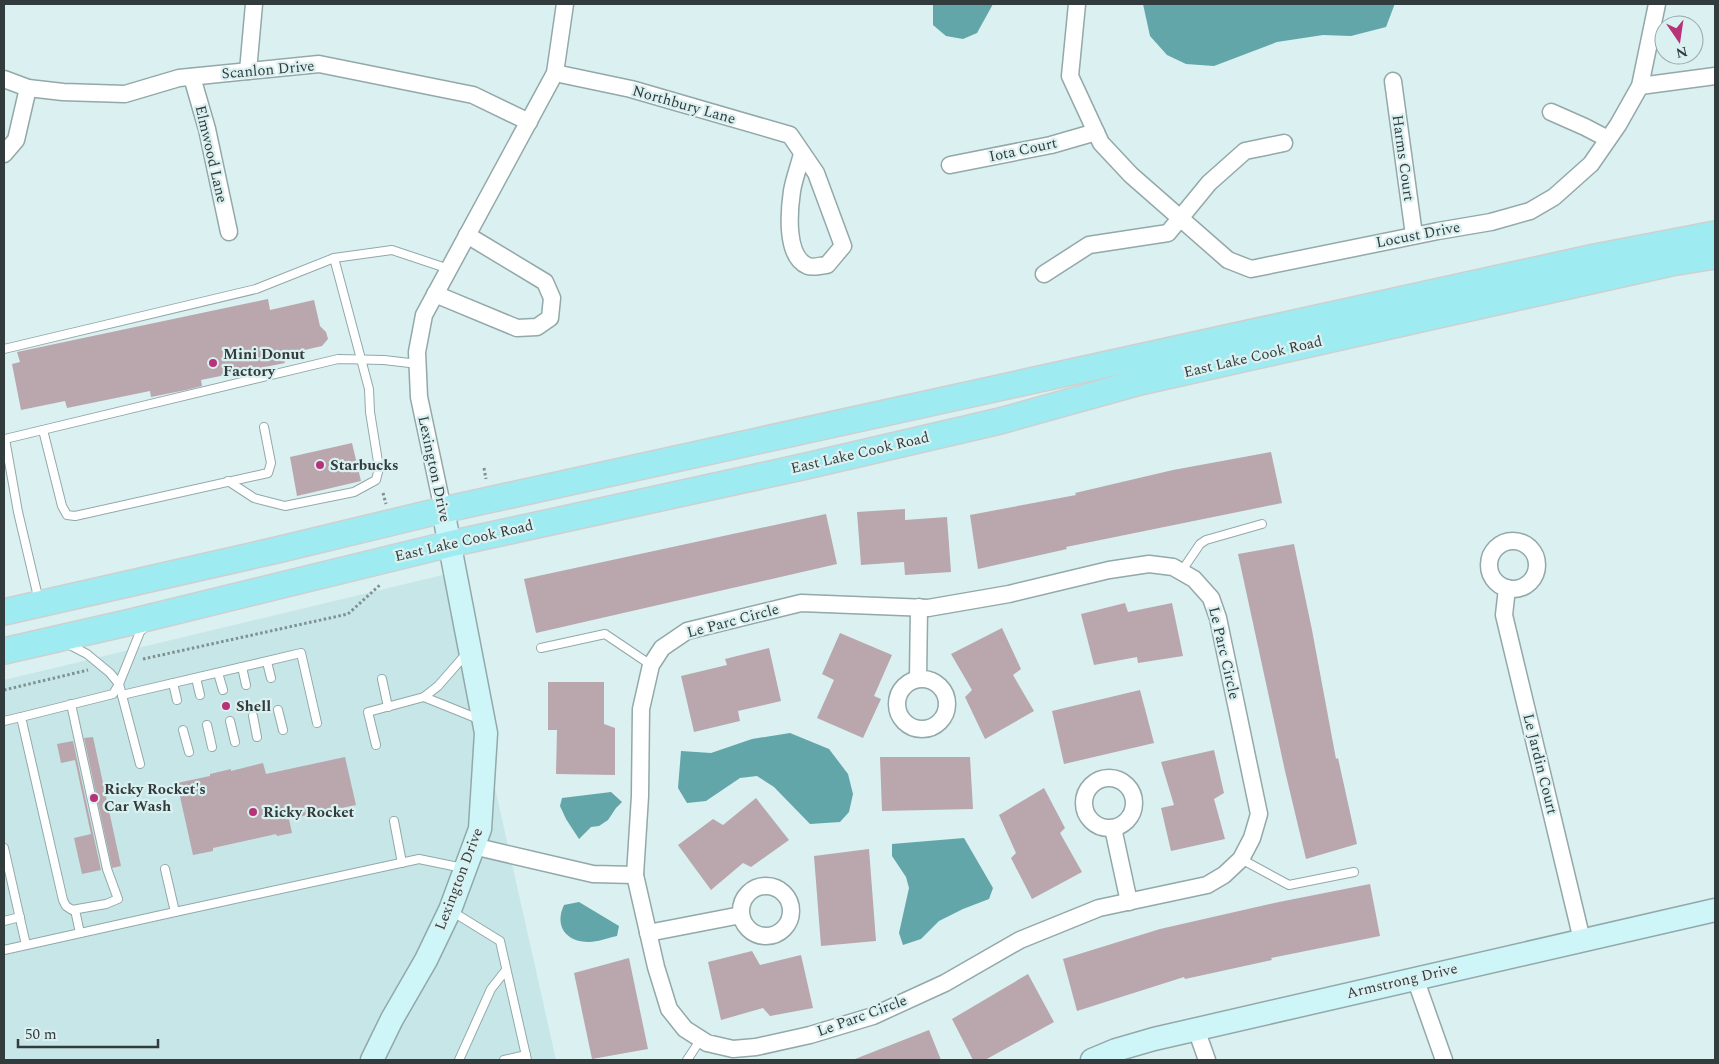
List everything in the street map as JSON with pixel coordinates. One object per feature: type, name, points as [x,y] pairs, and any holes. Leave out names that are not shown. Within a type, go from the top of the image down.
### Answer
[{"type":"main road","name":"East Lake Cook Road","points":[[4,612],[443,510],[1595,257],[1715,234]]},
{"type":"main road","name":"East Lake Cook Road","points":[[4,651],[450,544],[821,463],[1000,421],[1140,382],[1671,263],[1715,256]]},
{"type":"street","points":[[248,71],[254,4]]},
{"type":"street","name":"Lexington Drive","points":[[372,1060],[392,1019],[426,960],[450,910],[480,829],[486,733],[471,649],[419,397],[417,352],[424,315],[554,73],[565,4]]},
{"type":"street","name":"Locust Drive","points":[[1077,4],[1070,76],[1099,138],[1131,175],[1228,260],[1251,269],[1414,235],[1491,222],[1530,211],[1554,197],[1591,164],[1640,86],[1657,4]]},
{"type":"street","name":"Scanlon Drive","points":[[4,79],[28,88],[63,92],[125,94],[179,78],[319,64],[473,95],[529,122]]},
{"type":"street","name":"Northbury Lane","points":[[554,73],[631,89],[790,135],[816,173],[843,246],[827,264],[810,267],[800,261],[794,250],[790,227],[792,191],[802,154]]},
{"type":"street","points":[[1640,86],[1715,76]]},
{"type":"street","name":"Elmwood Lane","points":[[192,77],[207,129],[228,232]]},
{"type":"street","name":"Harms Court","points":[[1392,80],[1414,235]]},
{"type":"street","points":[[4,154],[16,140],[28,88]]},
{"type":"street","points":[[1551,112],[1608,139]]},
{"type":"street","name":"Iota Court","points":[[950,165],[1051,145],[1099,138]]},
{"type":"street","points":[[1044,274],[1090,245],[1168,233],[1209,183],[1245,151],[1284,143]]},
{"type":"street","points":[[435,294],[517,328],[537,327],[550,318],[552,298],[546,282],[467,235]]},
{"type":"street","name":"Le Parc Circle","points":[[1149,564],[1173,567],[1181,572],[1194,579],[1211,598],[1218,618],[1259,814],[1252,838],[1241,859],[1224,875],[1207,885],[1100,908],[1020,940],[945,983],[872,1016],[810,1035],[756,1047],[733,1048],[708,1043],[685,1029],[669,1009],[656,967],[635,875],[640,796],[641,709],[651,665],[662,648],[687,631],[801,604],[928,608],[1010,594],[1109,570],[1149,564]]},
{"type":"street","name":"Le Jardin Court","points":[[1507,588],[1504,615],[1582,940]]},
{"type":"street","points":[[918,679],[919,607]]},
{"type":"street","points":[[1113,828],[1130,902]]},
{"type":"street","points":[[473,846],[593,874],[635,875]]},
{"type":"street","name":"Armstrong Drive","points":[[1092,1060],[1135,1044],[1196,1029],[1715,910]]},
{"type":"street","points":[[648,932],[740,915]]},
{"type":"street","points":[[1415,978],[1444,1060]]},
{"type":"street","points":[[1196,1029],[1206,1060]]},
{"type":"lane","points":[[4,350],[256,290],[334,258],[392,250],[449,269]]},
{"type":"lane","points":[[228,481],[254,498],[285,506],[354,492],[376,480],[379,468],[370,412],[369,389],[334,258]]},
{"type":"lane","points":[[39,604],[18,512],[4,438],[338,359],[418,364]]},
{"type":"lane","points":[[43,430],[62,506],[67,515],[75,516],[268,473],[271,463],[264,427]]},
{"type":"lane","points":[[1181,572],[1200,544],[1206,540],[1262,524]]},
{"type":"lane","points":[[4,721],[113,694],[119,684],[140,632],[156,616]]},
{"type":"lane","points":[[541,648],[606,634],[651,665]]},
{"type":"lane","points":[[57,639],[87,654],[119,684],[140,764]]},
{"type":"lane","points":[[376,745],[368,712],[424,698],[438,686],[471,649]]},
{"type":"lane","points":[[122,695],[301,654],[317,722]]},
{"type":"lane","points":[[267,662],[271,678]]},
{"type":"lane","points":[[242,668],[246,686]]},
{"type":"lane","points":[[218,673],[223,690]]},
{"type":"lane","points":[[196,678],[200,695]]},
{"type":"lane","points":[[382,680],[388,707]]},
{"type":"lane","points":[[173,683],[177,700]]},
{"type":"lane","points":[[424,698],[484,721]]},
{"type":"lane","points":[[21,717],[63,900],[66,906],[72,910],[106,904],[118,899],[107,869],[71,704]]},
{"type":"lane","points":[[278,710],[283,730]]},
{"type":"lane","points":[[253,716],[258,737]]},
{"type":"lane","points":[[230,721],[235,742]]},
{"type":"lane","points":[[207,725],[212,747]]},
{"type":"lane","points":[[183,730],[189,752]]},
{"type":"lane","points":[[394,821],[402,862]]},
{"type":"lane","points":[[4,848],[26,945]]},
{"type":"lane","points":[[4,950],[402,862],[419,859],[465,868]]},
{"type":"lane","points":[[1241,859],[1289,885],[1354,872]]},
{"type":"lane","points":[[165,869],[175,912]]},
{"type":"lane","points":[[75,910],[80,933]]},
{"type":"lane","points":[[450,910],[500,940],[526,1058],[504,1060]]},
{"type":"lane","points":[[4,920],[20,917]]},
{"type":"lane","points":[[459,1060],[491,989],[506,970]]},
{"type":"lane","points":[[687,1060],[701,1039]]},
{"type":"path","points":[[128,662],[348,614],[382,583]]},
{"type":"path","points":[[4,690],[103,667]]},
{"type":"shaded area","points":[[447,574],[556,1060],[4,1060],[4,680]]},
{"type":"water","points":[[933,4],[993,4],[977,33],[963,39],[946,36],[933,25]]},
{"type":"water","points":[[1143,4],[1394,4],[1394,6],[1386,27],[1351,36],[1323,35],[1277,42],[1214,66],[1186,64],[1167,55],[1150,36]]},
{"type":"water","points":[[790,733],[829,749],[848,774],[853,794],[849,812],[840,822],[810,824],[774,787],[757,776],[740,778],[706,801],[687,803],[678,788],[681,751],[711,753],[752,739]]},
{"type":"water","points":[[611,792],[622,802],[608,820],[599,826],[591,827],[579,839],[560,806],[562,798]]},
{"type":"water","points":[[964,838],[993,888],[989,899],[939,921],[921,939],[903,945],[899,933],[909,888],[906,877],[892,856],[892,844]]},
{"type":"water","points":[[579,902],[619,926],[617,936],[589,942],[568,936],[561,926],[561,913],[564,905]]},
{"type":"building","points":[[268,299],[270,310],[314,300],[320,326],[326,332],[328,339],[322,346],[283,355],[285,363],[201,380],[202,386],[186,390],[151,397],[150,391],[67,408],[65,401],[21,410],[12,364],[20,362],[17,352]]},
{"type":"building","points":[[352,443],[361,481],[297,496],[290,457]]},
{"type":"building","points":[[1271,452],[1282,503],[1066,547],[1067,549],[978,569],[970,515],[1076,495],[1075,493],[1173,470]]},
{"type":"building","points":[[905,509],[905,520],[947,517],[951,572],[905,575],[904,562],[861,565],[857,512]]},
{"type":"building","points":[[826,514],[837,564],[536,633],[524,579]]},
{"type":"building","points":[[1294,544],[1336,759],[1338,758],[1357,844],[1306,859],[1238,554]]},
{"type":"building","points":[[1125,603],[1128,612],[1172,603],[1183,656],[1138,663],[1137,657],[1094,665],[1081,614]]},
{"type":"building","points":[[1002,628],[1021,669],[1013,675],[1034,711],[985,739],[965,697],[972,690],[951,654]]},
{"type":"building","points":[[840,633],[892,655],[874,696],[881,699],[863,738],[817,718],[834,680],[822,674]]},
{"type":"building","points":[[769,648],[781,701],[738,711],[740,721],[694,732],[681,676],[727,665],[725,659]]},
{"type":"building","points":[[548,682],[604,682],[604,724],[615,728],[615,775],[556,774],[557,730],[548,730]]},
{"type":"building","points":[[1140,690],[1154,743],[1064,764],[1052,711]]},
{"type":"building","points":[[93,737],[121,866],[112,868],[84,738]]},
{"type":"building","points":[[73,741],[101,870],[82,874],[74,838],[91,834],[75,760],[61,763],[57,744]]},
{"type":"building","points":[[1214,750],[1224,793],[1214,799],[1225,839],[1171,851],[1161,808],[1174,805],[1161,762]]},
{"type":"building","name":"Ricky Rocket","points":[[345,757],[356,805],[289,819],[292,833],[277,836],[276,834],[213,848],[213,851],[193,855],[177,783],[263,763],[266,774]]},
{"type":"building","points":[[880,757],[970,757],[973,809],[882,811]]},
{"type":"building","points":[[1044,788],[1065,828],[1060,833],[1082,872],[1032,899],[1011,858],[1016,853],[999,815]]},
{"type":"building","points":[[756,798],[789,840],[751,867],[743,863],[711,890],[678,845],[713,819],[723,825]]},
{"type":"building","points":[[869,849],[876,941],[821,946],[814,856]]},
{"type":"building","points":[[1370,884],[1380,936],[1271,958],[1272,960],[1185,979],[1184,977],[1077,1011],[1063,959],[1160,929]]},
{"type":"building","points":[[752,951],[760,965],[801,955],[813,1008],[770,1016],[763,1008],[721,1020],[708,962]]},
{"type":"building","points":[[629,958],[648,1049],[592,1059],[574,973]]},
{"type":"building","points":[[1028,974],[1054,1022],[985,1060],[973,1060],[952,1019]]},
{"type":"building","points":[[929,1030],[941,1060],[855,1060],[855,1059]]},
{"type":"place","name":"Mini Donut Factory","points":[[213,363]]},
{"type":"place","name":"Starbucks","points":[[320,465]]},
{"type":"place","name":"Shell","points":[[226,706]]},
{"type":"place","name":"Ricky Rocket's Car Wash","points":[[94,798]]},
{"type":"place","name":"Ricky Rocket","points":[[253,812]]}]
